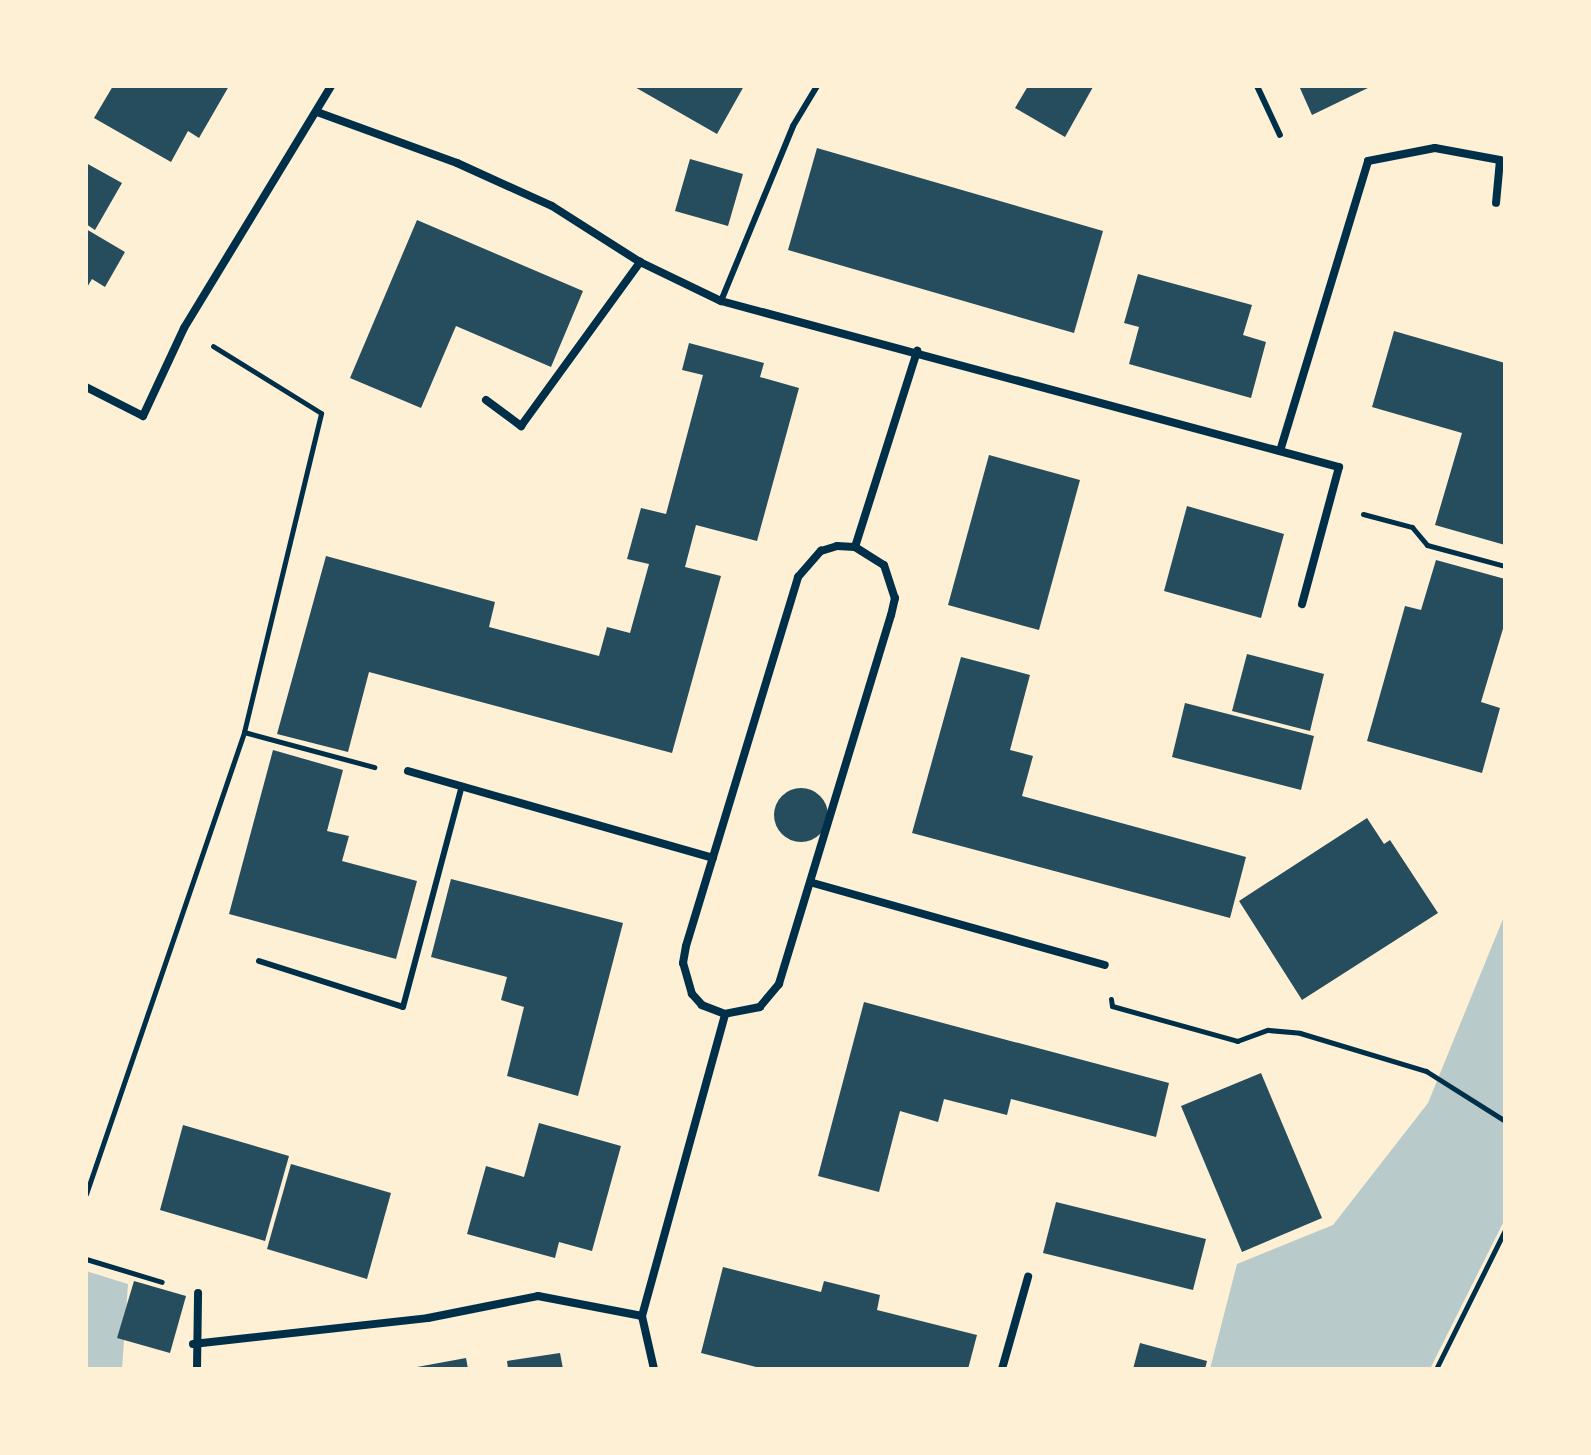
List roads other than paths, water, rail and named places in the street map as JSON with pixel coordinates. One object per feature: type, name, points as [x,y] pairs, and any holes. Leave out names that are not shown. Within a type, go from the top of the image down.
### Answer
[{"type":"street","points":[[86,387],[143,416],[184,328],[331,86]]},
{"type":"street","points":[[317,112],[457,163],[552,206],[640,262],[721,301],[917,351],[1339,467],[1302,604]]},
{"type":"street","points":[[1280,451],[1368,161],[1435,148],[1500,160],[1496,203]]},
{"type":"street","points":[[486,400],[521,426],[640,262]]},
{"type":"street","points":[[855,547],[917,351]]},
{"type":"street","points":[[855,547],[884,565],[895,598],[813,883],[772,997],[746,1013],[725,1014],[702,1005],[692,994],[683,963],[713,858],[798,577],[821,551],[855,547]]},
{"type":"street","points":[[408,771],[713,858]]},
{"type":"street","points":[[813,883],[1105,965]]},
{"type":"street","points":[[654,1369],[642,1316],[725,1014]]},
{"type":"street","points":[[1002,1369],[1028,1277]]},
{"type":"street","points":[[197,1369],[193,1344],[198,1293]]},
{"type":"street","points":[[193,1344],[428,1318],[538,1296],[642,1316]]},
{"type":"lane","points":[[721,301],[793,126],[817,86]]},
{"type":"lane","points":[[1257,86],[1280,135]]},
{"type":"lane","points":[[259,961],[403,1007],[462,786]]}]
